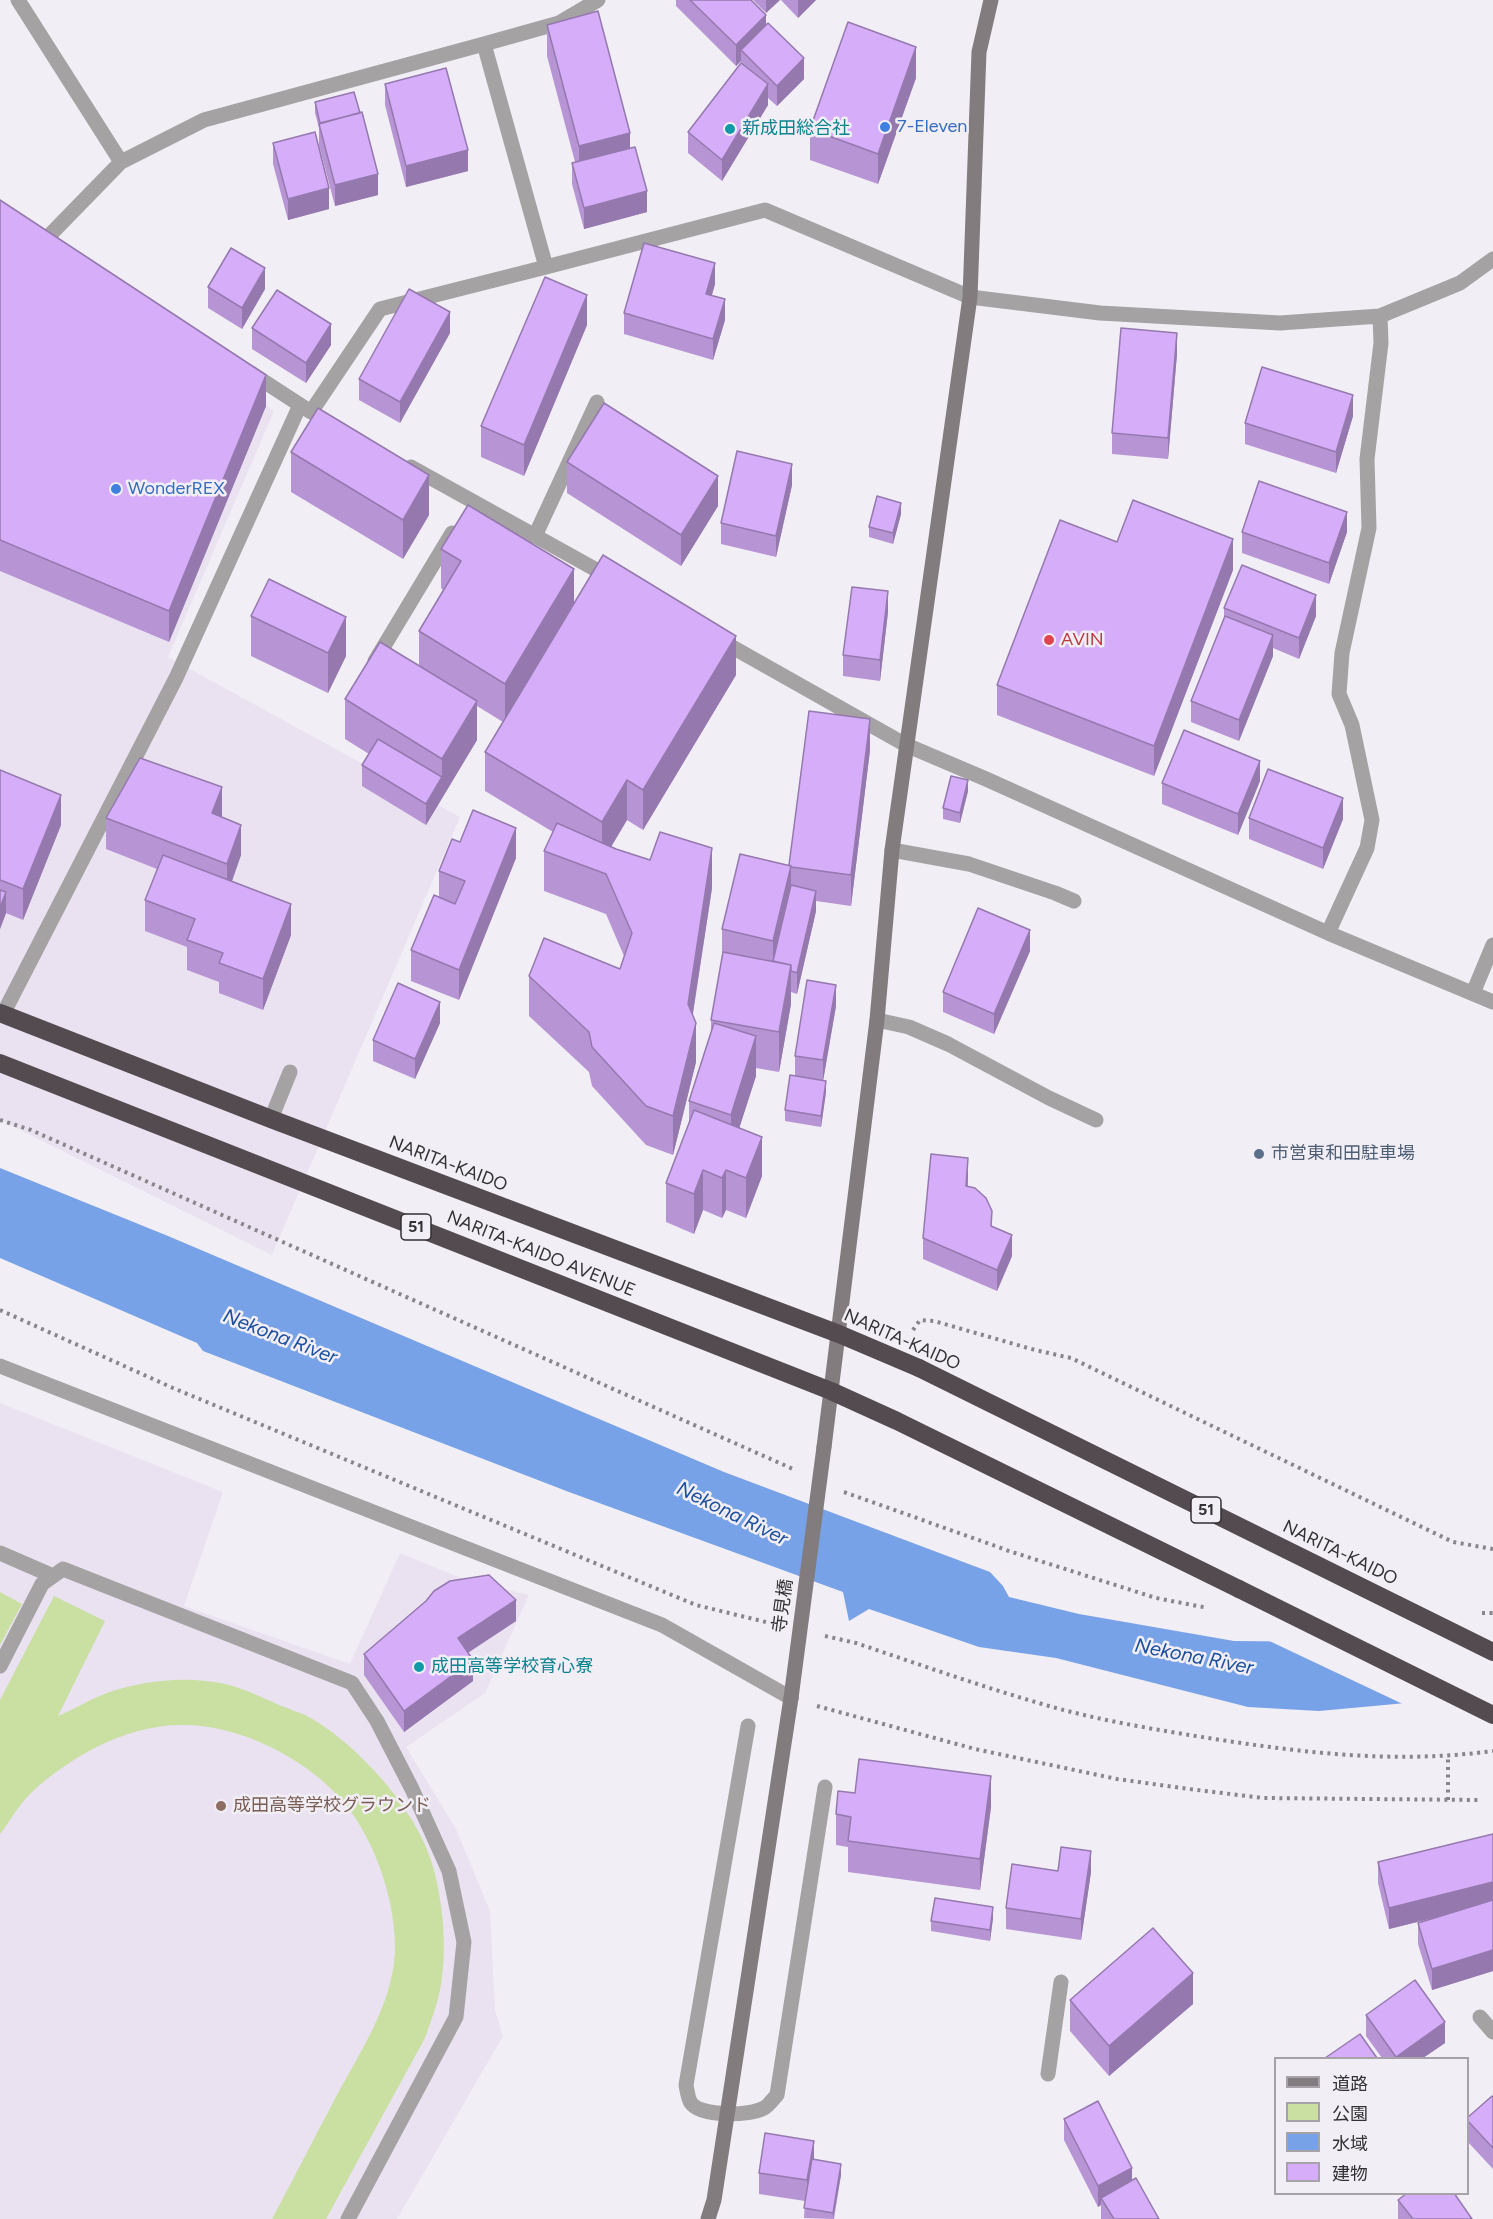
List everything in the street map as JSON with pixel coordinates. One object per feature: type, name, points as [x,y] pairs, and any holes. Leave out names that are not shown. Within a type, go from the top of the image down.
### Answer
[{"type":"highway","name":"51","points":[[2,1014],[271,1119]]},
{"type":"highway","name":"NARITA-KAIDO AVENUE","points":[[0,1063],[831,1391]]},
{"type":"highway","name":"NARITA-KAIDO","points":[[271,1119],[838,1334],[919,1368],[1493,1652]]},
{"type":"highway","name":"51","points":[[831,1391],[897,1421],[1493,1715]]},
{"type":"street","points":[[18,0],[121,162]]},
{"type":"street","points":[[44,241],[121,162],[204,120],[559,23],[598,0]]},
{"type":"street","name":"寺見橋","points":[[708,2219],[714,2200],[790,1698],[824,1447],[877,1020],[892,850],[970,297],[979,52],[991,0]]},
{"type":"street","points":[[484,44],[546,267]]},
{"type":"street","points":[[2,1014],[311,412],[380,309],[765,210],[970,297],[1100,313],[1280,323],[1380,316],[1460,283],[1493,259]]},
{"type":"street","points":[[1328,933],[1367,848],[1372,820],[1352,725],[1339,694],[1342,653],[1369,528],[1367,459],[1381,343],[1380,316]]},
{"type":"street","points":[[241,367],[311,412]]},
{"type":"street","points":[[535,536],[597,402]]},
{"type":"street","points":[[394,458],[466,510],[535,536],[628,588]]},
{"type":"street","points":[[365,678],[466,510]]},
{"type":"street","points":[[700,629],[906,745],[1328,933],[1493,1002]]},
{"type":"street","points":[[892,850],[969,864],[1074,901]]},
{"type":"street","points":[[1473,993],[1493,945]]},
{"type":"street","points":[[877,1020],[909,1027],[948,1044],[1049,1098],[1096,1120]]},
{"type":"street","points":[[271,1119],[290,1072]]},
{"type":"street","points":[[0,1366],[662,1625],[790,1698]]},
{"type":"street","points":[[0,1553],[53,1576]]},
{"type":"street","points":[[0,1666],[42,1584],[63,1569],[352,1683],[377,1721],[412,1789],[449,1871],[464,1942],[456,2017],[348,2219]]},
{"type":"street","points":[[748,1726],[686,2085],[691,2103],[702,2110],[746,2113],[765,2108],[777,2095],[825,1787]]},
{"type":"street","points":[[1048,2074],[1061,1982]]},
{"type":"street","points":[[1480,2017],[1493,2032]]},
{"type":"path","points":[[0,1120],[42,1135],[798,1471]]},
{"type":"path","points":[[0,1310],[173,1388],[696,1605],[776,1624]]},
{"type":"path","points":[[913,1330],[920,1320],[934,1321],[1071,1358],[1453,1542],[1493,1549]]},
{"type":"path","points":[[841,1491],[1012,1552],[1145,1595],[1215,1609]]},
{"type":"path","points":[[1481,1613],[1493,1613]]},
{"type":"path","points":[[822,1635],[1044,1705],[1157,1730],[1289,1750],[1391,1758],[1493,1752]]},
{"type":"path","points":[[790,1698],[975,1749],[1118,1779],[1263,1798],[1478,1800]]},
{"type":"path","points":[[1448,1756],[1448,1800]]},
{"type":"shaded area","points":[[0,230],[274,411],[168,657],[460,817],[272,1255],[0,1120]]},
{"type":"shaded area","name":"成田高等学校グラウンド","points":[[0,1403],[223,1492],[184,1606],[350,1664],[400,1553],[466,1580],[529,1595],[485,1693],[406,1747],[456,1829],[490,1911],[495,2010],[503,2036],[397,2219],[0,2219]]},
{"type":"green space","points":[[0,1592],[22,1604],[0,1645]]},
{"type":"green space","points":[[54,1596],[105,1621],[58,1716],[107,1693],[143,1683],[194,1680],[235,1687],[309,1717],[346,1743],[382,1779],[398,1799],[423,1840],[435,1874],[441,1903],[444,1948],[438,2000],[425,2038],[326,2219],[272,2219],[367,2041],[390,1984],[394,1964],[394,1925],[380,1866],[352,1813],[325,1783],[308,1769],[269,1746],[248,1737],[205,1726],[163,1726],[142,1730],[121,1736],[82,1755],[63,1767],[30,1794],[0,1834],[0,1700]]},
{"type":"water","name":"Nekona River","points":[[0,1168],[168,1236],[724,1472],[990,1572],[1003,1586],[1009,1597],[1079,1614],[1234,1641],[1438,1643],[1493,1695],[1319,1711],[1248,1707],[1056,1658],[979,1647],[869,1609],[849,1621],[843,1592],[569,1492],[203,1351],[197,1343],[0,1258]]},
{"type":"pier","points":[[1493,1636],[1493,1698],[1407,1706],[1263,1638],[1438,1640]]},
{"type":"building","points":[[690,0],[751,0],[766,15],[736,45]]},
{"type":"building","points":[[598,11],[630,133],[579,146],[547,25]]},
{"type":"building","points":[[848,22],[916,47],[878,154],[810,129]]},
{"type":"building","points":[[768,23],[804,58],[777,86],[741,50]]},
{"type":"building","points":[[741,63],[768,84],[722,160],[688,132]]},
{"type":"building","points":[[446,68],[468,150],[406,166],[385,84]]},
{"type":"building","points":[[354,92],[360,113],[320,123],[315,102]]},
{"type":"building","points":[[362,112],[378,174],[335,185],[319,124]]},
{"type":"building","points":[[315,132],[329,188],[288,199],[273,143]]},
{"type":"building","points":[[635,147],[647,191],[584,208],[572,163]]},
{"type":"building","name":"WonderREX","points":[[0,200],[266,375],[169,611],[0,540]]},
{"type":"building","points":[[644,243],[715,263],[706,294],[725,299],[713,339],[624,313]]},
{"type":"building","points":[[231,248],[265,268],[242,308],[208,287]]},
{"type":"building","points":[[545,277],[587,295],[524,445],[481,426]]},
{"type":"building","points":[[409,289],[450,312],[400,402],[359,379]]},
{"type":"building","points":[[277,290],[331,324],[306,363],[252,328]]},
{"type":"building","points":[[1121,328],[1177,333],[1168,438],[1112,433]]},
{"type":"building","points":[[1262,367],[1353,395],[1336,452],[1245,423]]},
{"type":"building","points":[[604,403],[718,476],[681,535],[567,462]]},
{"type":"building","points":[[318,408],[429,475],[403,520],[291,452]]},
{"type":"building","points":[[737,451],[792,464],[776,536],[721,523]]},
{"type":"building","points":[[1259,481],[1347,512],[1329,563],[1242,532]]},
{"type":"building","points":[[877,496],[901,503],[893,533],[869,527]]},
{"type":"building","points":[[1133,500],[1233,539],[1154,746],[997,685],[1060,520],[1117,542]]},
{"type":"building","points":[[468,505],[574,569],[505,684],[419,631],[461,561],[441,549]]},
{"type":"building","points":[[603,555],[736,636],[643,790],[627,780],[602,822],[485,752]]},
{"type":"building","points":[[1242,565],[1316,595],[1299,638],[1224,608]]},
{"type":"building","points":[[269,579],[346,617],[328,653],[251,616]]},
{"type":"building","points":[[852,587],[888,591],[880,660],[843,655]]},
{"type":"building","points":[[1225,616],[1273,635],[1239,720],[1191,701]]},
{"type":"building","points":[[380,642],[477,701],[442,759],[345,699]]},
{"type":"building","points":[[809,711],[870,719],[851,875],[789,865]]},
{"type":"building","points":[[1184,730],[1260,761],[1238,814],[1162,783]]},
{"type":"building","points":[[378,739],[442,777],[426,804],[362,765]]},
{"type":"building","points":[[140,758],[222,787],[212,813],[241,825],[227,864],[106,818]]},
{"type":"building","points":[[1268,769],[1343,798],[1323,848],[1249,818]]},
{"type":"building","points":[[0,770],[61,795],[23,889],[0,880]]},
{"type":"building","points":[[951,776],[968,780],[960,813],[943,808]]},
{"type":"building","points":[[473,810],[516,828],[459,970],[411,950],[434,895],[455,904],[465,881],[439,871],[452,839],[460,842]]},
{"type":"building","points":[[557,823],[616,849],[650,860],[660,832],[712,848],[688,1004],[696,1023],[673,1116],[646,1106],[592,1047],[589,1032],[529,976],[544,938],[620,969],[632,933],[606,874],[544,851]]},
{"type":"building","points":[[740,854],[791,866],[773,941],[722,929]]},
{"type":"building","points":[[163,855],[291,904],[263,979],[219,963],[223,953],[187,940],[195,919],[145,900]]},
{"type":"building","points":[[791,885],[816,891],[797,973],[791,971],[791,965],[773,961]]},
{"type":"building","points":[[0,890],[6,892],[0,908]]},
{"type":"building","points":[[978,908],[1030,930],[994,1014],[943,992]]},
{"type":"building","points":[[723,952],[791,965],[779,1032],[711,1020]]},
{"type":"building","points":[[807,980],[836,985],[823,1060],[795,1056]]},
{"type":"building","points":[[398,983],[440,1002],[415,1059],[373,1040]]},
{"type":"building","points":[[714,1023],[756,1036],[731,1115],[689,1101]]},
{"type":"building","points":[[790,1075],[826,1081],[821,1116],[785,1110]]},
{"type":"building","points":[[694,1110],[762,1137],[746,1178],[726,1170],[722,1178],[703,1170],[694,1194],[666,1183]]},
{"type":"building","points":[[931,1154],[968,1158],[966,1186],[975,1188],[986,1198],[992,1211],[991,1226],[1012,1235],[997,1270],[923,1238]]},
{"type":"building","name":"成田高等学校育心寮","points":[[489,1575],[516,1600],[458,1638],[473,1660],[404,1711],[364,1654],[426,1601],[434,1591],[450,1581]]},
{"type":"building","points":[[859,1759],[991,1776],[980,1859],[848,1841],[851,1817],[836,1814],[838,1791],[855,1793]]},
{"type":"building","points":[[1493,1834],[1493,1882],[1389,1908],[1378,1862]]},
{"type":"building","points":[[1061,1847],[1091,1851],[1081,1919],[1006,1908],[1012,1864],[1058,1871]]},
{"type":"building","points":[[935,1898],[993,1907],[990,1930],[931,1921]]},
{"type":"building","points":[[1493,1900],[1493,1950],[1432,1969],[1418,1923]]},
{"type":"building","points":[[1153,1928],[1193,1973],[1109,2046],[1070,2000]]},
{"type":"building","points":[[1415,1980],[1445,2022],[1396,2057],[1366,2015]]},
{"type":"building","points":[[1360,2034],[1376,2057],[1326,2057]]},
{"type":"building","points":[[1493,2097],[1493,2148],[1469,2122],[1469,2116]]},
{"type":"building","points":[[1098,2101],[1132,2168],[1098,2186],[1064,2119]]},
{"type":"building","points":[[765,2133],[814,2141],[807,2180],[759,2173]]},
{"type":"building","points":[[812,2159],[841,2164],[833,2213],[804,2208]]},
{"type":"building","points":[[1136,2178],[1159,2219],[1114,2219],[1101,2198]]},
{"type":"building","points":[[1404,2195],[1455,2195],[1472,2219],[1413,2219],[1398,2200]]},
{"type":"place","name":"7-Eleven","points":[[885,127]]},
{"type":"place","name":"新成田総合社","points":[[730,129]]},
{"type":"place","name":"WonderREX","points":[[116,489]]},
{"type":"place","name":"AVIN","points":[[1049,640]]},
{"type":"place","name":"市営東和田駐車場","points":[[1259,1154]]},
{"type":"place","name":"成田高等学校育心寮","points":[[419,1667]]},
{"type":"place","name":"成田高等学校グラウンド","points":[[221,1806]]}]
